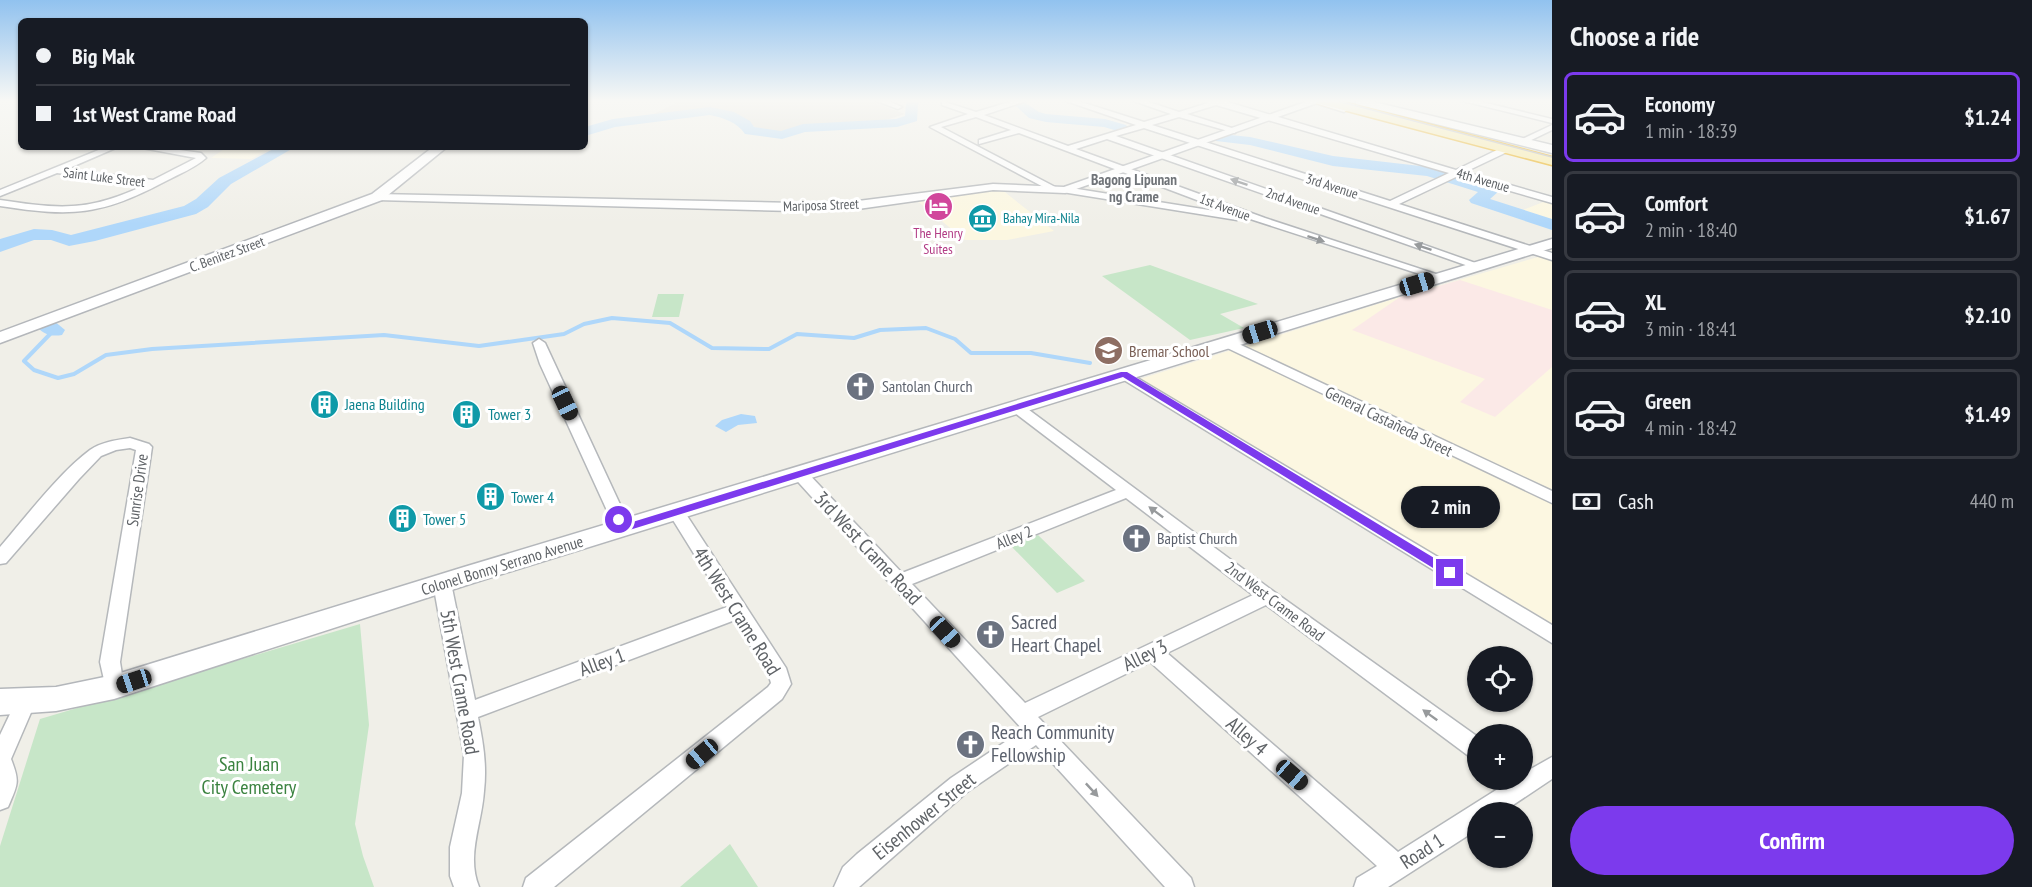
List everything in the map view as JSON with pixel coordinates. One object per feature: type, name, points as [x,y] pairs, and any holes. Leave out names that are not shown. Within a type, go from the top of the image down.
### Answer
[{"type":"highway","points":[[1482,141],[1552,162]]},
{"type":"highway","points":[[1506,141],[1552,151]]},
{"type":"main road","points":[[1471,141],[1552,162]]},
{"type":"main road","points":[[1523,141],[1552,151]]},
{"type":"main road","name":"C. Benitez Street","points":[[0,338],[377,197],[437,150]]},
{"type":"main road","name":"Colonel Bonny Serrano Avenue","points":[[13,701],[56,699],[114,687],[442,583],[1439,277],[1527,251],[1550,254]]},
{"type":"street","points":[[963,141],[1059,189],[1203,141]]},
{"type":"street","points":[[1024,141],[1050,151]]},
{"type":"street","name":"1st Avenue","points":[[1051,141],[1261,220],[1439,277]]},
{"type":"street","points":[[1069,148],[1090,141]]},
{"type":"street","name":"2nd Avenue","points":[[1123,141],[1478,266]]},
{"type":"street","name":"3rd Avenue","points":[[1192,141],[1390,204],[1527,251]]},
{"type":"street","name":"4th Avenue","points":[[1342,141],[1450,176],[1552,200]]},
{"type":"street","points":[[0,193],[107,150]]},
{"type":"street","points":[[0,203],[62,212],[89,209],[111,203],[202,158],[161,150]]},
{"type":"street","points":[[1390,204],[1504,150]]},
{"type":"street","name":"Saint Luke Street","points":[[55,171],[153,183]]},
{"type":"street","name":"Mariposa Street","points":[[377,197],[795,207],[858,205],[993,187],[1059,189],[1261,220]]},
{"type":"street","name":"General Castañeda Street","points":[[1226,342],[1552,498]]},
{"type":"street","points":[[539,343],[623,528]]},
{"type":"street","points":[[1124,374],[1552,635]]},
{"type":"street","name":"2nd West Crame Road","points":[[1016,407],[1267,596],[1467,742]]},
{"type":"street","name":"Sunrise Drive","points":[[0,558],[73,474],[96,453],[112,446],[130,443],[144,447],[110,662],[114,687]]},
{"type":"street","name":"3rd West Crame Road","points":[[798,474],[1182,887]]},
{"type":"street","name":"Alley 2","points":[[899,582],[1129,491]]},
{"type":"street","name":"4th West Crame Road","points":[[535,887],[671,780],[775,693],[781,684],[779,674],[676,512]]},
{"type":"street","name":"5th West Crame Road","points":[[442,583],[475,755],[473,794],[462,847],[462,876],[467,887]]},
{"type":"street","name":"Alley 3","points":[[1030,723],[1152,652],[1267,596]]},
{"type":"street","name":"Alley 1","points":[[467,712],[738,612]]},
{"type":"street","name":"Alley 4","points":[[1152,652],[1397,867]]},
{"type":"street","points":[[0,799],[7,778],[0,759],[13,701]]},
{"type":"street","name":"Eisenhower Street","points":[[849,882],[1030,723]]},
{"type":"street","name":"Road 1","points":[[1533,776],[1552,767]]},
{"type":"street","name":"Road 1","points":[[1495,802],[1511,790]]},
{"type":"street","name":"Road 1","points":[[1366,887],[1467,822]]},
{"type":"street","points":[[849,882],[861,852]]},
{"type":"shaded area","points":[[223,150],[268,150],[251,159],[211,158]]},
{"type":"shaded area","points":[[1001,189],[1054,231],[1007,240],[965,240],[916,200]]},
{"type":"shaded area","points":[[1546,201],[1552,203],[1552,222],[1520,211]]},
{"type":"shaded area","points":[[1552,253],[1552,629],[1140,379],[1400,297]]},
{"type":"shaded area","points":[[1460,280],[1552,310],[1552,367],[1495,417],[1460,402],[1485,379],[1352,330],[1400,297]]},
{"type":"green space","points":[[1150,265],[1258,304],[1220,314],[1244,328],[1190,340],[1102,276]]},
{"type":"green space","points":[[658,294],[684,294],[679,317],[652,317]]},
{"type":"green space","points":[[1038,535],[1085,581],[1057,593],[1011,546]]},
{"type":"green space","name":"San Juan City Cemetery","points":[[360,624],[369,725],[355,824],[374,887],[0,887],[0,846],[40,719]]},
{"type":"green space","points":[[730,844],[758,887],[680,887]]},
{"type":"water","points":[[741,414],[755,416],[757,423],[738,425],[726,432],[715,426],[722,420]]},
{"type":"waterway","points":[[1252,141],[1333,161],[1429,172],[1491,191],[1477,200],[1552,225]]},
{"type":"waterway","points":[[0,247],[16,238],[34,234],[52,235],[69,241],[95,236],[190,210],[202,203],[225,181],[282,150]]},
{"type":"waterway","points":[[54,330],[24,361],[34,370],[58,378],[74,374],[106,355],[152,349],[384,335],[479,346],[564,334],[584,324],[612,318],[670,323],[712,348],[769,349],[797,334],[854,338],[880,330],[926,328],[955,339],[971,353],[1031,353],[1090,363]]},
{"type":"waterway","points":[[46,324],[54,330]]},
{"type":"tram line","points":[[1492,141],[1552,157]]},
{"type":"place","name":"The Henry Suites","points":[[938,206]]},
{"type":"place","name":"Bahay Mira-Nila","points":[[982,218]]},
{"type":"place","name":"Bremar School","points":[[1108,351]]},
{"type":"place","name":"Santolan Church","points":[[861,386]]},
{"type":"place","name":"Jaena Building","points":[[324,404]]},
{"type":"place","name":"Tower 3","points":[[467,414]]},
{"type":"place","name":"Tower 4","points":[[490,497]]},
{"type":"place","name":"Tower 5","points":[[402,519]]},
{"type":"place","name":"Baptist Church","points":[[1136,538]]},
{"type":"place","name":"Sacred Heart Chapel","points":[[990,634]]},
{"type":"place","name":"Reach Community Fellowship","points":[[970,744]]},
{"type":"district","name":"Bagong Lipunan ng Crame","points":[[1134,188]]},
{"type":"route","points":[[619,520],[623,528],[1124,374],[1450,573]]}]
